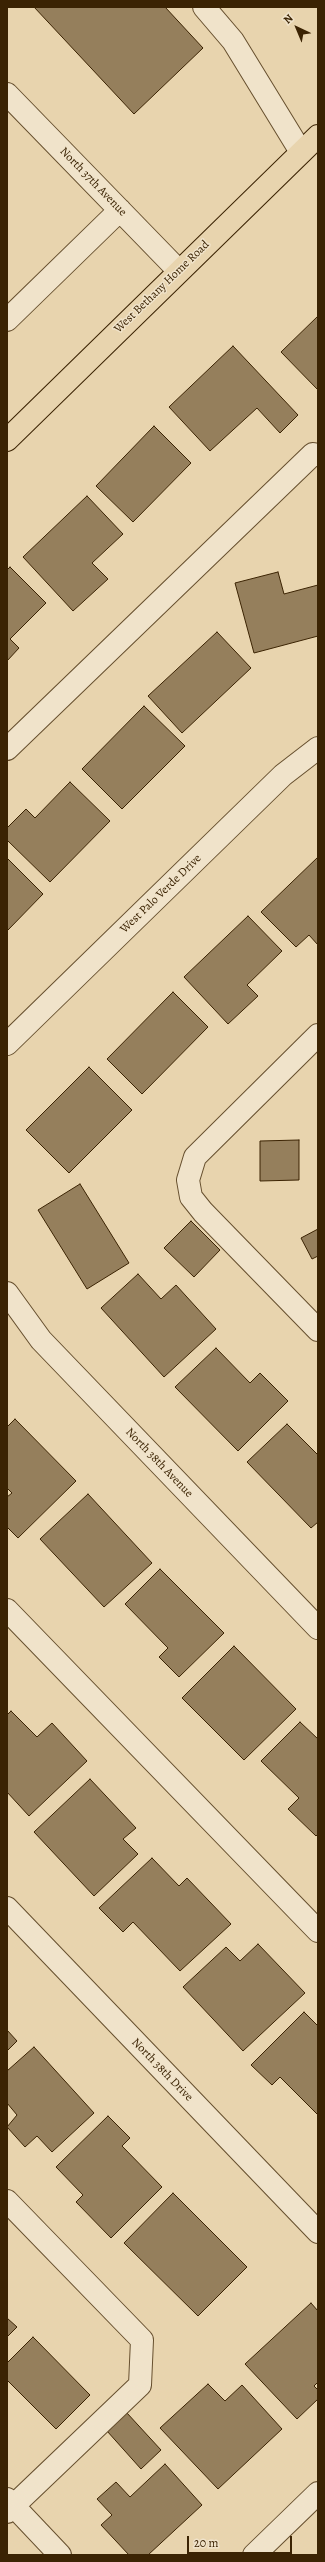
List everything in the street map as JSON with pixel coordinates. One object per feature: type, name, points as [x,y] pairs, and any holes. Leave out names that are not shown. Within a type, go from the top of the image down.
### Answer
[{"type":"main road","name":"West Bethany Home Road","points":[[7,440],[178,270],[318,136]]},
{"type":"street","points":[[204,7],[233,41],[301,152]]},
{"type":"street","name":"North 37th Avenue","points":[[7,94],[178,270]]},
{"type":"street","points":[[7,320],[120,210]]},
{"type":"street","points":[[7,749],[313,454],[318,455]]},
{"type":"street","name":"West Palo Verde Drive","points":[[7,1044],[283,774],[318,748]]},
{"type":"street","points":[[318,1035],[195,1157],[188,1180],[191,1197],[203,1212],[318,1330]]},
{"type":"street","name":"North 38th Avenue","points":[[7,1293],[41,1340],[318,1628]]},
{"type":"street","points":[[7,1610],[318,1931]]},
{"type":"street","name":"North 38th Drive","points":[[7,1908],[318,2232]]},
{"type":"street","points":[[7,2201],[142,2340],[140,2385],[9,2506],[60,2555]]},
{"type":"street","points":[[254,2555],[318,2493]]},
{"type":"building","points":[[34,7],[165,7],[203,48],[134,114]]},
{"type":"building","points":[[318,316],[318,390],[281,352]]},
{"type":"building","points":[[233,346],[298,415],[280,433],[257,408],[210,451],[169,407]]},
{"type":"building","points":[[154,426],[191,463],[133,522],[96,486]]},
{"type":"building","points":[[87,496],[123,534],[92,563],[108,579],[73,611],[23,557]]},
{"type":"building","points":[[10,567],[46,603],[10,639],[19,648],[7,661],[7,570]]},
{"type":"building","points":[[278,572],[284,594],[318,585],[318,636],[254,653],[235,583]]},
{"type":"building","points":[[217,632],[251,668],[182,733],[148,696]]},
{"type":"building","points":[[144,706],[185,746],[122,809],[82,769]]},
{"type":"building","points":[[70,782],[110,821],[50,882],[7,840],[7,828],[26,809],[35,818]]},
{"type":"building","points":[[318,857],[318,945],[309,935],[296,947],[261,912]]},
{"type":"building","points":[[7,858],[43,894],[8,930],[7,930]]},
{"type":"building","points":[[248,916],[282,951],[247,985],[258,996],[228,1024],[184,977]]},
{"type":"building","points":[[173,992],[208,1027],[142,1094],[107,1059]]},
{"type":"building","points":[[89,1067],[132,1110],[69,1173],[26,1130]]},
{"type":"building","points":[[299,1140],[299,1180],[260,1181],[260,1141]]},
{"type":"building","points":[[80,1184],[129,1263],[87,1289],[38,1210]]},
{"type":"building","points":[[191,1221],[220,1250],[194,1277],[164,1248]]},
{"type":"building","points":[[318,1229],[318,1256],[312,1259],[301,1238]]},
{"type":"building","points":[[138,1274],[161,1299],[176,1285],[216,1329],[164,1377],[101,1308]]},
{"type":"building","points":[[216,1348],[250,1383],[260,1373],[288,1401],[238,1451],[175,1387]]},
{"type":"building","points":[[15,1419],[76,1481],[18,1538],[7,1527],[7,1497],[12,1493],[7,1488],[7,1427]]},
{"type":"building","points":[[287,1424],[318,1455],[318,1522],[311,1528],[247,1462]]},
{"type":"building","points":[[88,1494],[152,1563],[104,1607],[40,1539]]},
{"type":"building","points":[[160,1569],[224,1633],[179,1677],[159,1657],[168,1648],[125,1604]]},
{"type":"building","points":[[234,1646],[296,1709],[244,1760],[182,1698]]},
{"type":"building","points":[[11,1711],[37,1737],[52,1723],[87,1761],[29,1816],[7,1792],[7,1715]]},
{"type":"building","points":[[300,1722],[318,1739],[318,1834],[316,1836],[288,1809],[299,1798],[261,1761]]},
{"type":"building","points":[[90,1779],[136,1828],[123,1839],[138,1854],[94,1896],[34,1832]]},
{"type":"building","points":[[152,1858],[179,1886],[187,1878],[231,1924],[180,1971],[133,1922],[123,1932],[99,1908]]},
{"type":"building","points":[[258,1944],[305,1993],[243,2051],[183,1987],[226,1947],[240,1961]]},
{"type":"building","points":[[304,2012],[318,2026],[318,2115],[280,2077],[272,2085],[251,2065]]},
{"type":"building","points":[[7,2030],[17,2041],[7,2051]]},
{"type":"building","points":[[34,2047],[94,2113],[52,2152],[37,2136],[25,2147],[7,2127],[17,2115],[7,2103],[7,2071]]},
{"type":"building","points":[[108,2116],[130,2138],[122,2146],[162,2187],[111,2238],[76,2202],[83,2195],[56,2167]]},
{"type":"building","points":[[173,2193],[247,2267],[198,2316],[124,2243]]},
{"type":"building","points":[[311,2303],[318,2311],[318,2382],[314,2386],[318,2390],[318,2399],[297,2419],[245,2364]]},
{"type":"building","points":[[7,2318],[17,2327],[7,2337]]},
{"type":"building","points":[[33,2337],[90,2395],[56,2429],[7,2380],[7,2363]]},
{"type":"building","points":[[208,2384],[225,2401],[242,2385],[282,2429],[218,2489],[160,2428]]},
{"type":"building","points":[[127,2413],[161,2450],[141,2469],[107,2431]]},
{"type":"building","points":[[165,2464],[202,2505],[148,2555],[129,2555],[101,2525],[112,2515],[97,2499],[116,2482],[130,2497]]}]
